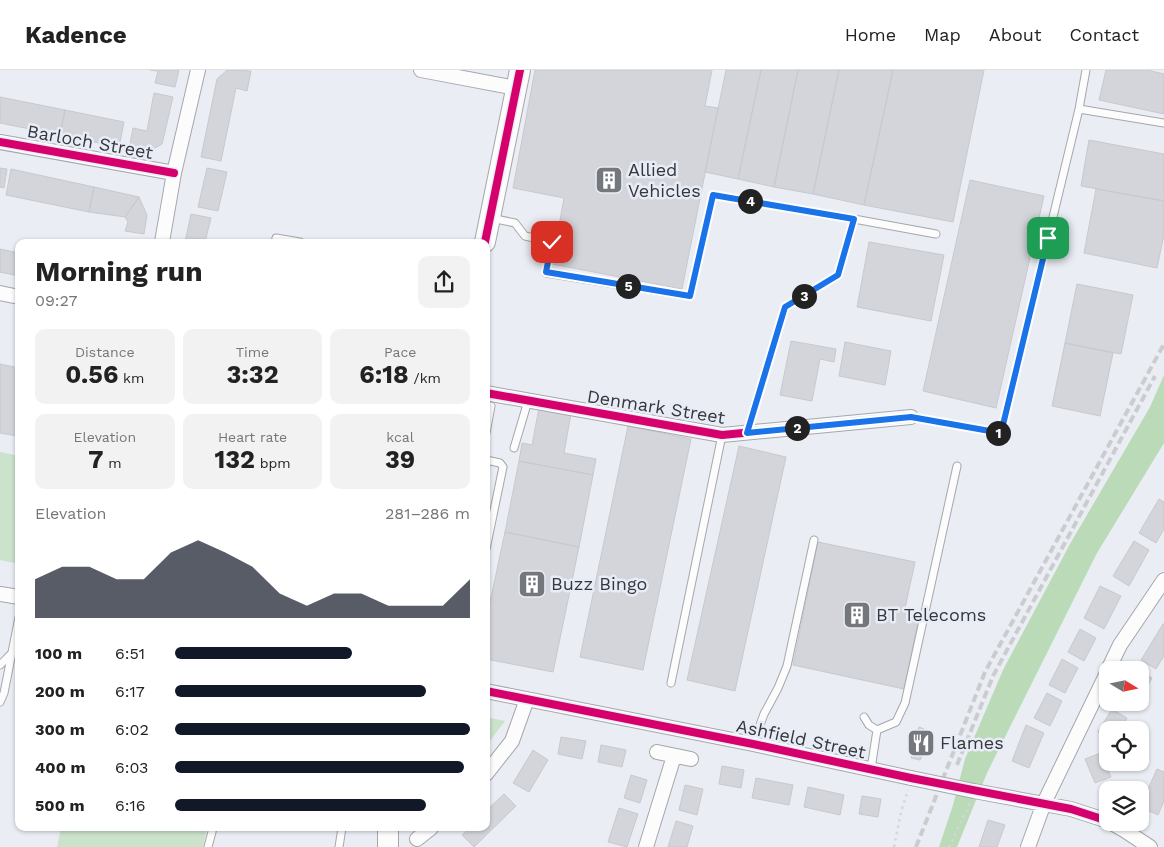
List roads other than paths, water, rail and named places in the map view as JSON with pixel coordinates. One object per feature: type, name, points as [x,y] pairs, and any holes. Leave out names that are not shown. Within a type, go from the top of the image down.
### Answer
[{"type":"main road","points":[[486,239],[518,79]]},
{"type":"main road","points":[[388,831],[388,847]]},
{"type":"street","points":[[163,239],[174,173],[198,70]]},
{"type":"street","points":[[421,70],[518,79]]},
{"type":"street","name":"Barloch Street","points":[[0,142],[174,173]]},
{"type":"street","points":[[0,293],[15,296]]},
{"type":"street","name":"Denmark Street","points":[[490,400],[528,400],[722,435],[911,417]]},
{"type":"street","points":[[1113,661],[1120,645],[1164,580]]},
{"type":"street","points":[[0,594],[15,596]]},
{"type":"street","points":[[1028,847],[1044,804],[1099,690]]},
{"type":"street","name":"Ashfield Street","points":[[490,692],[753,744],[974,791],[1071,809],[1099,819]]},
{"type":"street","points":[[490,769],[512,741],[527,699]]},
{"type":"street","points":[[657,752],[691,759]]},
{"type":"street","points":[[646,847],[674,756]]},
{"type":"street","points":[[417,839],[427,831]]},
{"type":"street","name":"Ashfield Street","points":[[1126,831],[1150,847]]},
{"type":"lane","points":[[911,417],[1001,433],[1079,109],[1086,70]]},
{"type":"lane","points":[[1079,109],[1164,123]]},
{"type":"lane","points":[[490,218],[515,222],[525,236],[552,242],[546,272],[690,296],[713,195],[936,234]]},
{"type":"lane","points":[[747,433],[785,307],[838,275],[854,219]]},
{"type":"lane","points":[[514,448],[528,400]]},
{"type":"lane","points":[[671,683],[722,435]]},
{"type":"lane","points":[[490,461],[500,462],[503,467],[490,530]]},
{"type":"lane","points":[[877,730],[896,722],[905,703],[957,466]]},
{"type":"lane","points":[[753,744],[764,714],[787,666],[814,540]]},
{"type":"lane","points":[[0,702],[4,693],[15,635]]},
{"type":"lane","points":[[0,665],[11,654]]},
{"type":"lane","points":[[864,717],[868,725],[877,730]]},
{"type":"lane","points":[[870,769],[877,730]]},
{"type":"lane","points":[[208,847],[212,831]]},
{"type":"lane","points":[[339,847],[342,831]]},
{"type":"railway","points":[[916,847],[985,672],[1164,344]]},
{"type":"railway","points":[[957,765],[993,676],[1155,376]]},
{"type":"place","name":"Allied Vehicles","points":[[609,180]]},
{"type":"place","name":"Buzz Bingo","points":[[532,584]]},
{"type":"place","name":"BT Telecoms","points":[[857,615]]},
{"type":"place","name":"Flames","points":[[921,743]]}]
